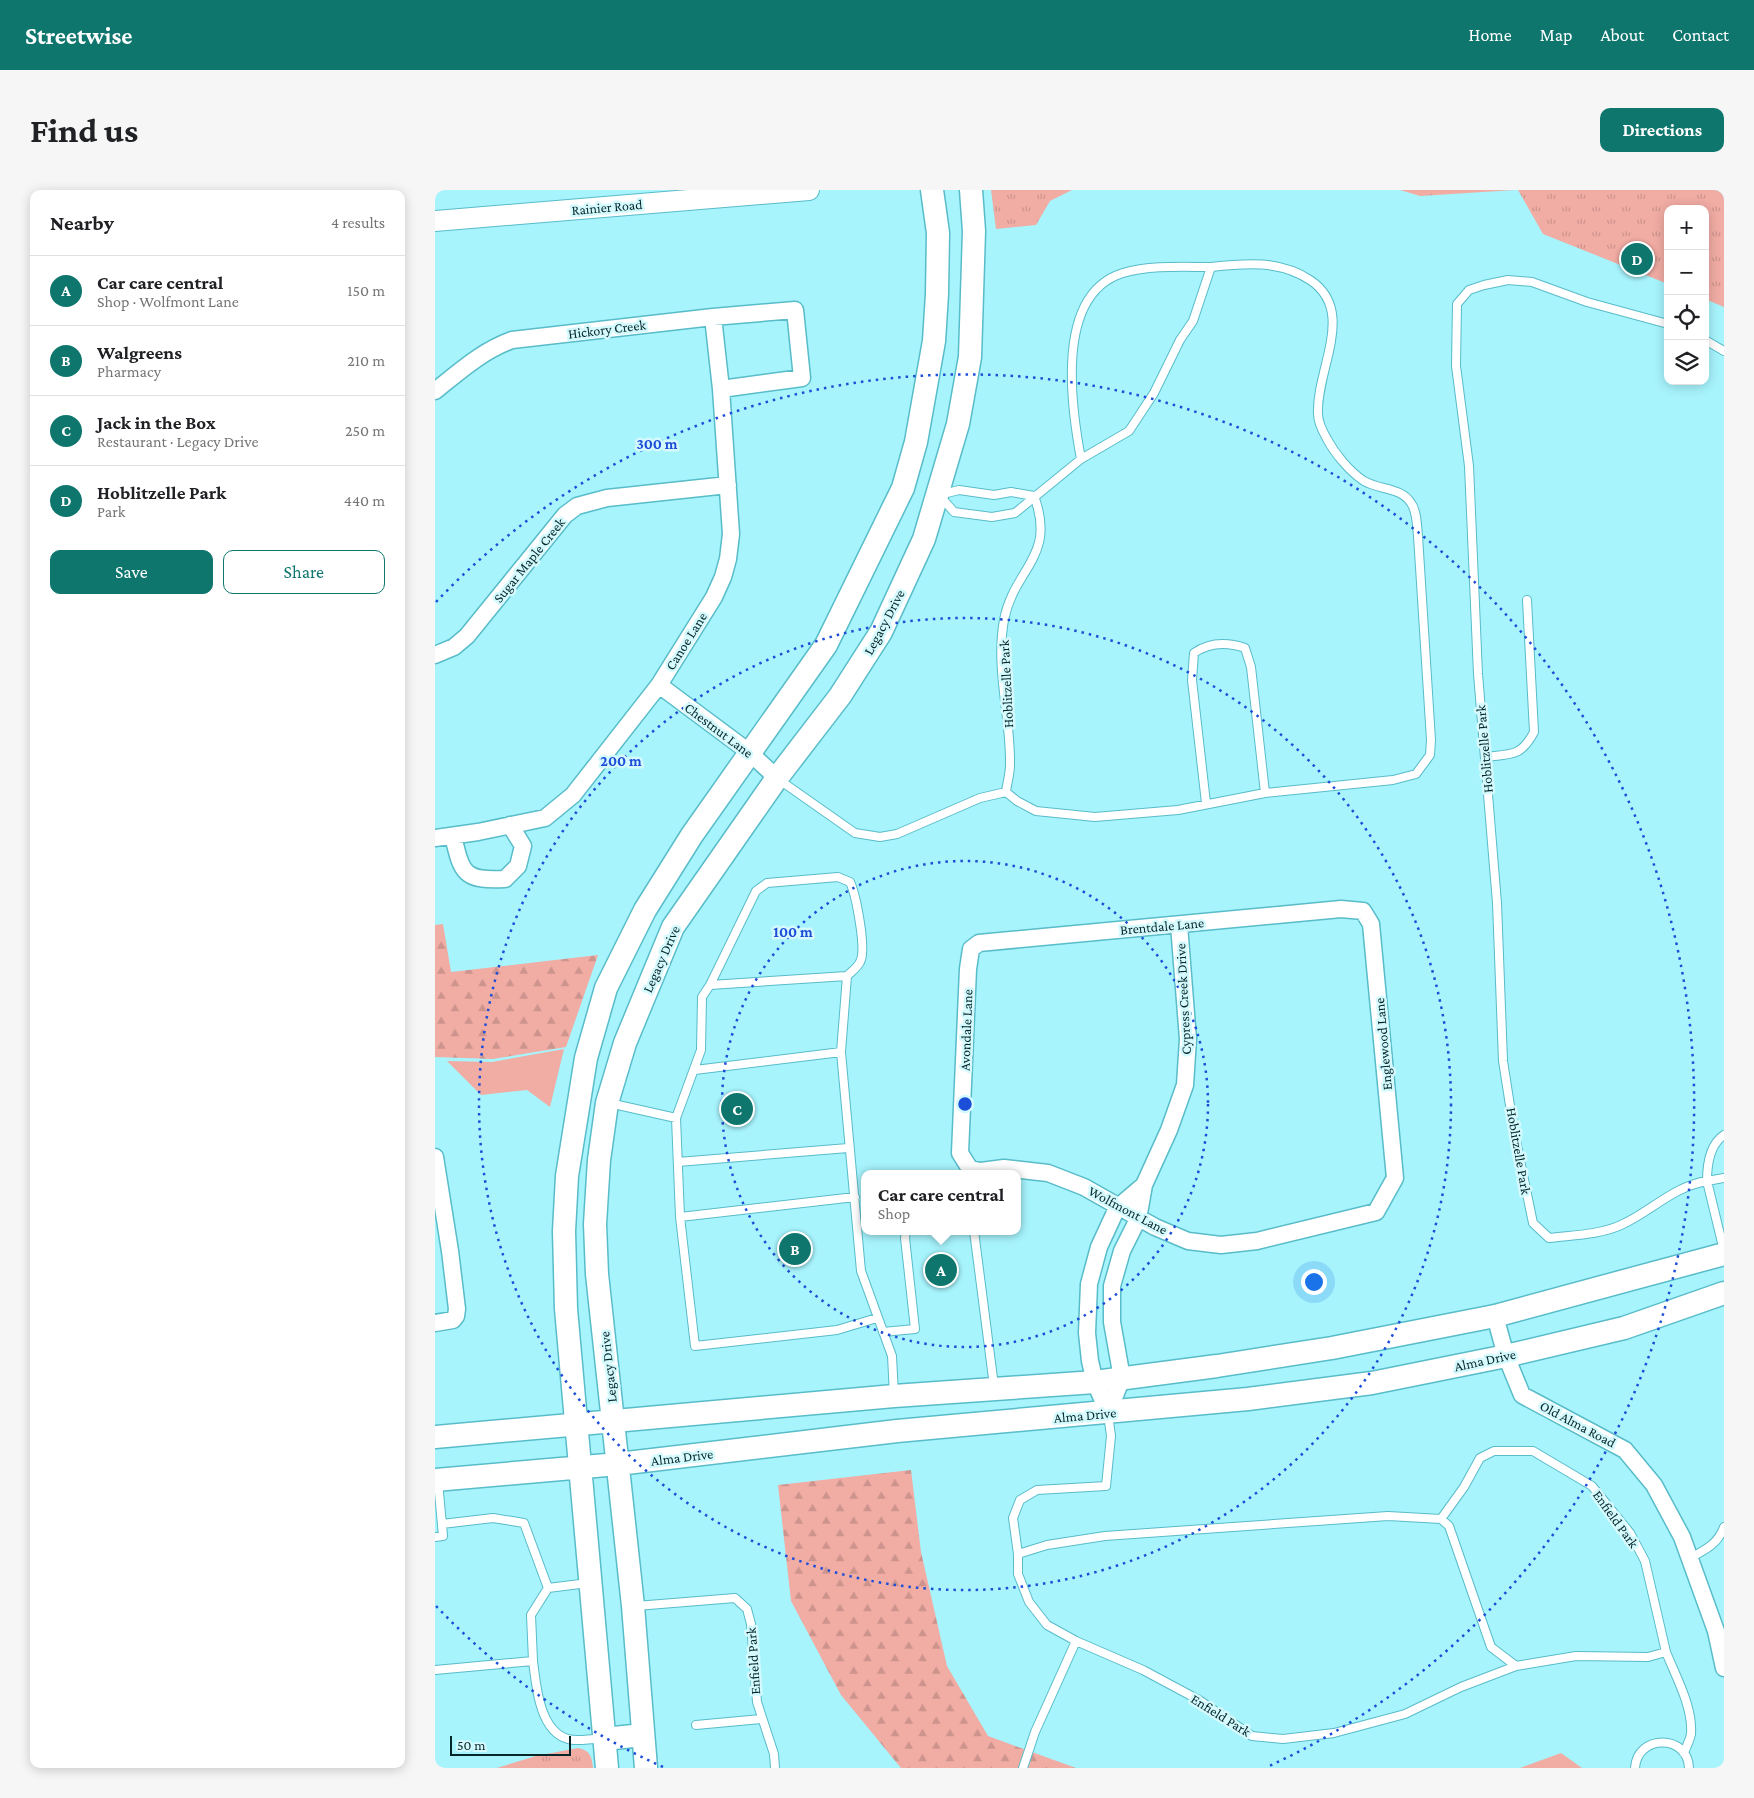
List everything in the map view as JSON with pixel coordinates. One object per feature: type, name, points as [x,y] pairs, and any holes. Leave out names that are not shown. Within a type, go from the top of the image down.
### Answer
[{"type":"main road","points":[[607,1768],[566,1309],[564,1231],[567,1176],[579,1094],[594,1025],[606,988],[645,910],[692,835],[826,645],[903,488],[916,442],[934,341],[938,233],[932,190]]},
{"type":"main road","name":"Legacy Drive","points":[[646,1768],[633,1606],[597,1274],[595,1224],[599,1160],[607,1103],[625,1043],[673,927],[777,778],[840,696],[881,632],[924,539],[939,495],[958,424],[970,357],[973,259],[971,190]]},
{"type":"main road","points":[[903,488],[939,495]]},
{"type":"main road","points":[[579,1094],[607,1103]]},
{"type":"main road","points":[[435,1438],[894,1396],[1095,1382],[1332,1348],[1495,1316],[1724,1252]]},
{"type":"main road","name":"Alma Drive","points":[[436,1480],[618,1464],[897,1431],[1248,1399],[1372,1383],[1506,1356],[1625,1328],[1724,1293]]},
{"type":"main road","points":[[894,1396],[897,1431]]},
{"type":"main road","points":[[604,1739],[643,1735]]},
{"type":"street","name":"Rainier Road","points":[[435,222],[713,194],[809,190]]},
{"type":"street","name":"Hickory Creek","points":[[435,391],[475,358],[494,346],[512,340],[713,316],[795,310],[802,378],[721,389]]},
{"type":"street","name":"Canoe Lane","points":[[435,838],[510,826],[545,818],[573,795],[659,685],[714,597],[729,560],[731,534],[729,485],[713,316]]},
{"type":"street","name":"Sugar Maple Creek","points":[[435,655],[454,647],[467,636],[565,515],[577,506],[607,498],[729,485]]},
{"type":"street","name":"Chestnut Lane","points":[[659,685],[749,752],[777,778]]},
{"type":"street","points":[[453,836],[458,862],[465,870],[481,880],[505,879],[518,866],[523,846],[510,826]]},
{"type":"street","name":"Brentdale Lane","points":[[971,949],[979,943],[1341,909],[1355,910]]},
{"type":"street","name":"Englewood Lane","points":[[1355,910],[1363,911],[1371,924],[1395,1178],[1390,1187]]},
{"type":"street","name":"Cypress Creek Drive","points":[[1122,1378],[1111,1322],[1112,1286],[1122,1251],[1138,1219],[1144,1184],[1169,1130],[1185,1085],[1188,1039],[1179,925]]},
{"type":"street","name":"Avondale Lane","points":[[970,1169],[961,1153],[968,969],[971,949]]},
{"type":"street","points":[[435,1157],[451,1250],[456,1316],[449,1321],[435,1323]]},
{"type":"street","name":"Wolfmont Lane","points":[[988,1170],[1003,1168],[1048,1173],[1084,1187],[1138,1219],[1189,1241],[1221,1245],[1257,1241],[1376,1212],[1390,1187]]},
{"type":"street","name":"Wolfmont Lane","points":[[970,1169],[976,1170]]},
{"type":"street","name":"Cypress Creek Drive","points":[[1108,1413],[1095,1382],[1087,1333],[1089,1284],[1099,1247],[1117,1208],[1144,1184]]},
{"type":"street","name":"Old Alma Road","points":[[1495,1316],[1506,1356],[1522,1395],[1625,1450],[1654,1486],[1682,1537],[1716,1632],[1724,1668]]},
{"type":"street","points":[[1108,1413],[1122,1378]]},
{"type":"lane","points":[[777,778],[855,833],[880,837],[903,832],[980,798],[1006,792],[1017,801],[1036,811],[1095,818],[1178,810],[1206,803],[1265,793],[1393,780],[1416,774],[1430,755],[1431,740],[1418,536],[1413,504],[1403,494],[1365,481],[1340,458],[1327,438],[1318,415],[1334,322],[1331,303],[1319,286],[1300,274],[1280,266],[1257,264],[1211,267],[1173,266],[1122,273],[1099,286],[1083,310],[1074,341],[1072,366],[1074,418],[1081,459]]},
{"type":"lane","points":[[1034,496],[1011,492],[994,495],[959,490],[939,495],[954,512],[991,517],[1015,513],[1081,459],[1129,431],[1155,393],[1180,340],[1193,321],[1211,267]]},
{"type":"lane","name":"Hoblitzelle Park","points":[[1664,323],[1587,302],[1532,282],[1508,280],[1469,290],[1457,304],[1456,366],[1469,466],[1479,674],[1497,913],[1503,1061],[1514,1131],[1533,1223],[1549,1238],[1595,1233],[1621,1224],[1681,1188],[1724,1178]]},
{"type":"lane","points":[[1709,342],[1724,351]]},
{"type":"lane","name":"Hoblitzelle Park","points":[[1006,792],[1010,766],[1003,696],[1003,627],[1011,598],[1038,549],[1041,530],[1039,510],[1034,496]]},
{"type":"lane","points":[[1485,757],[1517,753],[1527,746],[1534,732],[1527,600]]},
{"type":"lane","points":[[1206,803],[1192,680],[1194,653],[1205,646],[1231,643],[1245,648],[1251,667],[1265,793]]},
{"type":"lane","points":[[877,1318],[837,1330],[695,1346],[680,1217],[676,1118],[701,1050],[702,997],[710,985],[756,891],[767,883],[838,877],[850,882],[856,894],[863,953],[860,962],[847,976],[841,1052],[861,1271],[892,1356],[894,1396]]},
{"type":"lane","points":[[710,985],[847,976]]},
{"type":"lane","points":[[695,1070],[841,1052]]},
{"type":"lane","points":[[607,1103],[676,1118]]},
{"type":"lane","points":[[1724,1135],[1715,1144],[1709,1156],[1707,1181],[1724,1252]]},
{"type":"lane","points":[[678,1162],[849,1148]]},
{"type":"lane","points":[[680,1217],[855,1198]]},
{"type":"lane","points":[[883,1332],[915,1329],[905,1235]]},
{"type":"lane","points":[[975,1235],[995,1390]]},
{"type":"lane","name":"Enfield Park","points":[[1108,1413],[1111,1436],[1106,1486],[1037,1490],[1020,1500],[1013,1518],[1018,1554],[1018,1574],[1029,1602],[1047,1624],[1076,1641],[1143,1670],[1199,1700],[1253,1736],[1283,1739],[1334,1733],[1405,1714],[1461,1688],[1516,1666],[1576,1656],[1647,1657],[1667,1652],[1645,1561],[1629,1533],[1592,1486],[1533,1451],[1505,1449],[1494,1451],[1480,1458],[1464,1487],[1441,1519]]},
{"type":"lane","points":[[435,1537],[443,1536],[436,1480]]},
{"type":"lane","points":[[1018,1554],[1047,1545],[1105,1536],[1388,1516],[1441,1519],[1449,1526],[1491,1647],[1516,1666]]},
{"type":"lane","points":[[442,1524],[493,1518],[524,1523],[548,1588]]},
{"type":"lane","points":[[1690,1558],[1709,1548],[1721,1538],[1724,1527]]},
{"type":"lane","points":[[548,1588],[590,1583]]},
{"type":"lane","points":[[548,1588],[531,1615],[533,1661],[539,1703],[553,1730],[568,1739],[604,1739]]},
{"type":"lane","name":"Enfield Park","points":[[633,1606],[735,1598],[747,1609],[751,1624],[757,1702],[773,1754],[775,1768]]},
{"type":"lane","points":[[1023,1768],[1035,1732],[1076,1641]]},
{"type":"lane","points":[[1667,1652],[1687,1706],[1691,1735],[1685,1753]]},
{"type":"lane","points":[[435,1670],[533,1661]]},
{"type":"lane","points":[[696,1724],[761,1719]]},
{"type":"lane","points":[[1635,1768],[1638,1755],[1645,1746],[1655,1742],[1677,1745],[1685,1753],[1689,1768]]},
{"type":"green space","points":[[991,190],[1072,190],[1050,201],[1036,225],[996,229]]},
{"type":"green space","points":[[1400,190],[1514,190],[1420,196]]},
{"type":"green space","points":[[1518,190],[1724,190],[1724,307],[1709,301],[1709,205],[1664,205],[1664,282],[1543,234]]},
{"type":"green space","points":[[443,924],[451,972],[598,955],[566,1047],[493,1059],[435,1057],[435,925]]},
{"type":"green space","points":[[564,1049],[550,1107],[527,1090],[481,1095],[447,1061],[492,1062]]},
{"type":"green space","points":[[911,1470],[921,1552],[947,1666],[988,1736],[1076,1768],[901,1768],[841,1695],[791,1601],[778,1485]]},
{"type":"green space","points":[[578,1748],[585,1750],[590,1755],[593,1768],[497,1768],[536,1756]]},
{"type":"green space","points":[[1561,1753],[1582,1768],[1520,1768]]},
{"type":"place","name":"Hoblitzelle Park","points":[[1637,259]]},
{"type":"place","name":"Jack in the Box","points":[[737,1109]]},
{"type":"place","name":"Walgreens","points":[[795,1249]]},
{"type":"place","name":"Car care central","points":[[941,1270]]}]
